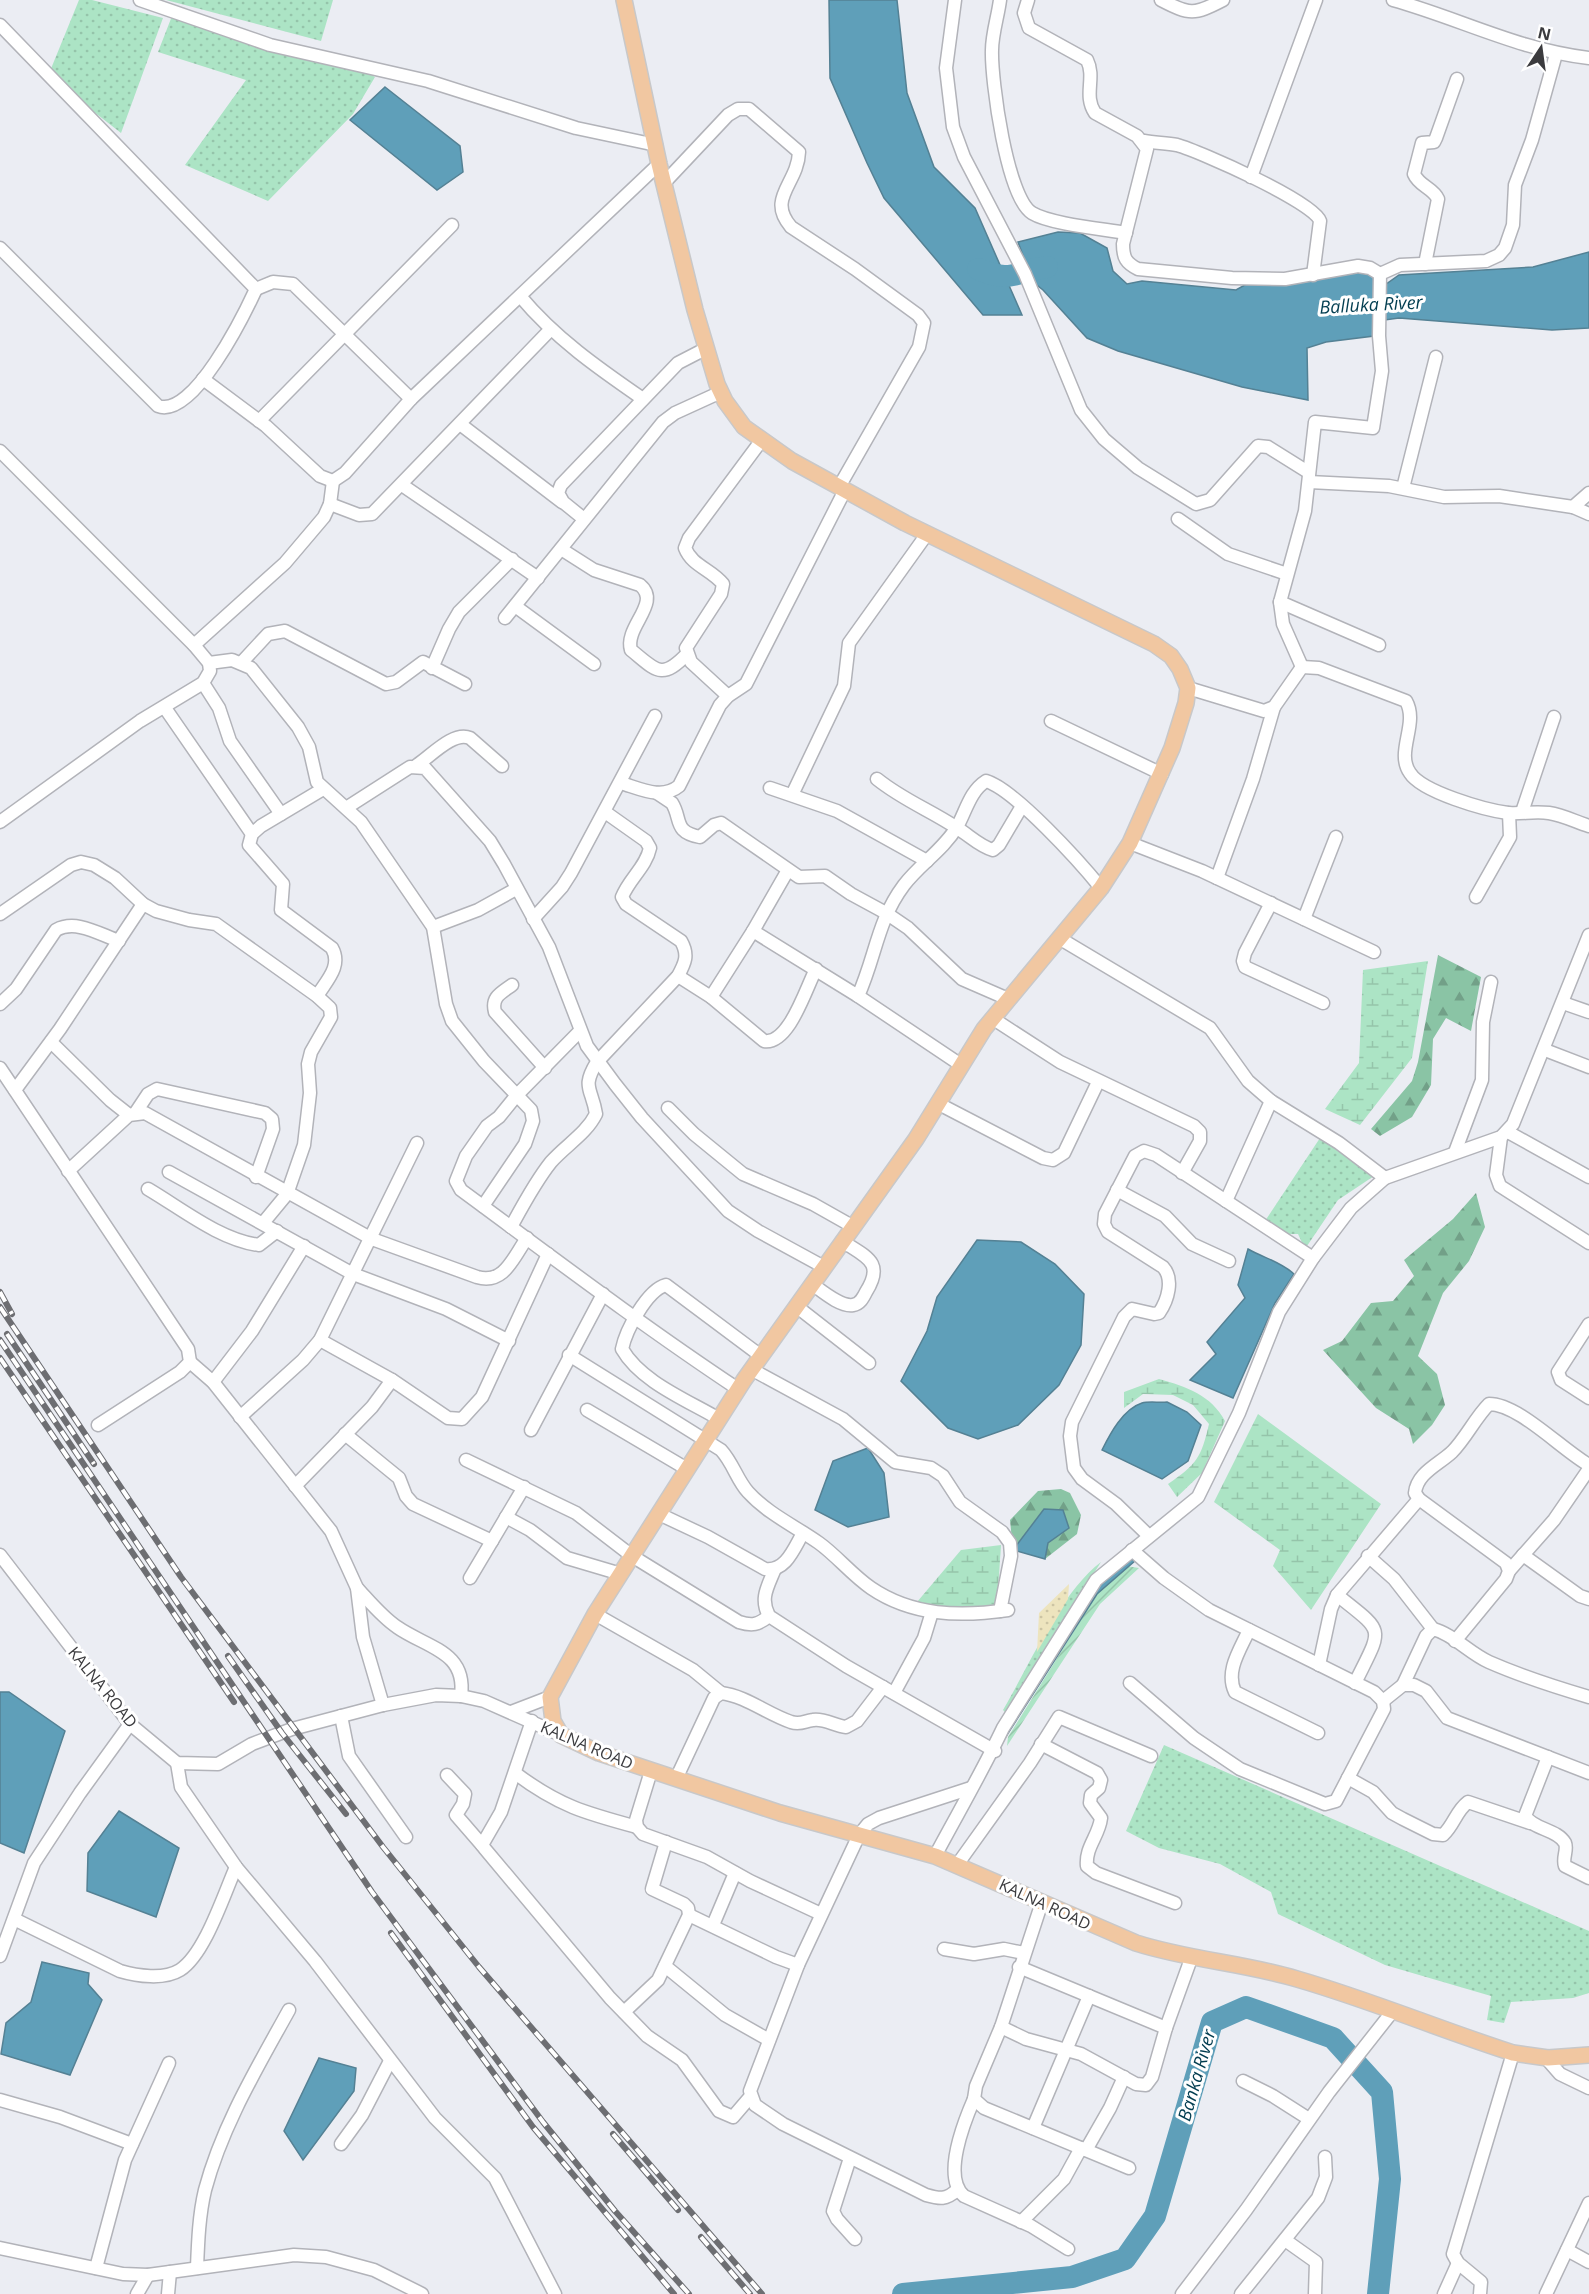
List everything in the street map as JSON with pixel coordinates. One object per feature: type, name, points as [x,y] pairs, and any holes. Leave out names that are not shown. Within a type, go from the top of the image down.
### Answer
[{"type":"main road","points":[[561,1734],[554,1721],[550,1697],[595,1614],[751,1369],[939,1104],[992,1018],[1101,888],[1130,843],[1162,774],[1181,722],[1188,688],[1180,669],[1171,656],[1154,644],[927,534],[761,441],[744,427],[721,392],[707,348],[659,164],[624,0]]},
{"type":"main road","name":"KALNA ROAD","points":[[561,1734],[599,1753],[651,1771],[935,1856],[1136,1943],[1297,1979],[1513,2053],[1546,2058],[1589,2055]]},
{"type":"street","points":[[141,0],[270,45],[428,81],[576,128],[656,145]]},
{"type":"street","points":[[955,0],[946,68],[953,127],[964,157],[1025,274],[1088,422],[1138,468],[1196,504],[1210,500],[1258,446],[1268,447],[1308,477],[1403,488],[1444,496],[1498,496],[1573,507],[1589,514]]},
{"type":"street","points":[[1000,0],[992,49],[999,124],[1018,194],[1024,206],[1039,216],[1126,233]]},
{"type":"street","points":[[1028,0],[1024,13],[1029,28],[1087,60],[1091,75],[1088,95],[1095,113],[1144,141],[1176,145],[1192,150],[1251,177],[1318,215],[1320,221],[1313,275]]},
{"type":"street","points":[[1161,0],[1189,13],[1198,13],[1223,0]]},
{"type":"street","points":[[1251,177],[1316,0]]},
{"type":"street","points":[[1393,0],[1444,14],[1510,41],[1556,54],[1589,58]]},
{"type":"street","points":[[0,25],[256,289]]},
{"type":"street","points":[[1380,274],[1400,266],[1486,261],[1499,255],[1505,248],[1513,225],[1515,185],[1532,140],[1556,54]]},
{"type":"street","points":[[1425,264],[1438,200],[1435,192],[1416,179],[1414,174],[1422,142],[1434,142],[1457,79]]},
{"type":"street","points":[[657,793],[670,793],[679,786],[720,705],[728,696],[746,684],[842,488],[920,347],[924,323],[918,315],[855,269],[791,227],[780,211],[781,201],[798,167],[800,152],[749,109],[738,109],[729,114],[664,183]]},
{"type":"street","points":[[1144,141],[1147,149],[1146,159],[1126,233],[1123,256],[1127,264],[1138,269],[1232,278],[1286,279],[1358,266],[1370,268],[1380,274]]},
{"type":"street","points":[[194,645],[285,563],[324,517],[330,504],[333,481],[345,473],[411,399],[659,164]]},
{"type":"street","points":[[259,421],[452,225]]},
{"type":"street","points":[[0,248],[158,406],[173,407],[203,379],[237,331],[256,289],[273,282],[293,284],[411,399]]},
{"type":"street","points":[[1302,667],[1283,624],[1280,602],[1305,511],[1315,422],[1373,428],[1382,370],[1379,336],[1380,274]]},
{"type":"street","points":[[520,296],[550,330],[595,367],[643,399]]},
{"type":"street","points":[[330,504],[359,515],[372,514],[550,330]]},
{"type":"street","points":[[563,502],[558,493],[561,485],[678,363],[707,348]]},
{"type":"street","points":[[1403,488],[1436,357]]},
{"type":"street","points":[[203,379],[259,421],[320,476],[333,481]]},
{"type":"street","points":[[505,618],[663,422],[682,409],[721,392]]},
{"type":"street","points":[[460,424],[584,519]]},
{"type":"street","points":[[728,696],[691,662],[687,654],[686,648],[722,594],[723,584],[717,576],[689,559],[685,548],[688,538],[761,441]]},
{"type":"street","points":[[0,451],[194,645],[209,663],[210,671],[203,683],[165,708],[140,720],[0,822]]},
{"type":"street","points":[[402,485],[538,578]]},
{"type":"street","points":[[1573,507],[1589,493]]},
{"type":"street","points":[[1178,519],[1228,554],[1287,574]]},
{"type":"street","points":[[792,795],[844,686],[849,643],[927,534]]},
{"type":"street","points":[[561,549],[594,570],[640,585],[646,590],[648,600],[632,634],[630,650],[656,669],[663,671],[674,668],[687,654]]},
{"type":"street","points":[[432,668],[448,629],[459,612],[512,559]]},
{"type":"street","points":[[1280,602],[1379,645]]},
{"type":"street","points":[[515,606],[594,664]]},
{"type":"street","points":[[242,662],[268,634],[285,630],[386,684],[396,682],[421,662],[465,684]]},
{"type":"street","points":[[209,663],[232,660],[242,662],[251,668],[298,727],[309,747],[313,773],[323,789],[361,822],[433,927],[446,1004],[452,1021],[516,1096],[531,1110],[533,1121],[525,1144],[483,1206]]},
{"type":"street","points":[[1217,878],[1253,779],[1274,707],[1302,667]]},
{"type":"street","points":[[1302,667],[1320,668],[1406,701],[1411,717],[1404,758],[1409,773],[1423,785],[1483,808],[1552,813],[1589,826]]},
{"type":"street","points":[[203,683],[219,708],[230,741],[281,814]]},
{"type":"street","points":[[1188,688],[1256,710],[1264,711],[1274,707]]},
{"type":"street","points":[[165,708],[252,834],[250,849],[283,884],[281,910],[332,948],[337,957],[335,968],[317,996]]},
{"type":"street","points":[[533,919],[562,888],[621,783],[655,716]]},
{"type":"street","points":[[1476,897],[1510,837],[1515,812],[1554,717]]},
{"type":"street","points":[[1051,721],[1162,774]]},
{"type":"street","points":[[346,808],[410,767],[417,765],[452,740],[464,736],[470,738],[502,766]]},
{"type":"street","points":[[417,765],[425,768],[490,841],[549,947],[580,1031],[597,1062],[642,1118],[728,1210],[758,1231],[824,1266]]},
{"type":"street","points":[[877,779],[908,802],[957,827],[984,847],[993,850],[1022,806]]},
{"type":"street","points":[[858,996],[871,967],[877,934],[886,913],[904,885],[957,827],[977,786],[986,780],[998,784],[1022,806],[1080,862],[1101,888]]},
{"type":"street","points":[[621,783],[657,793],[672,802],[679,827],[692,836],[700,837],[714,825],[721,823],[799,877],[825,876],[908,928],[962,979],[1008,999]]},
{"type":"street","points":[[770,788],[855,819],[882,837],[927,861]]},
{"type":"street","points":[[252,834],[323,789]]},
{"type":"street","points":[[511,1227],[535,1184],[553,1161],[592,1123],[596,1114],[586,1087],[588,1076],[597,1062],[678,976],[686,962],[687,951],[681,941],[626,904],[622,897],[625,888],[648,857],[650,848],[646,841],[605,812]]},
{"type":"street","points":[[1304,919],[1336,837]]},
{"type":"street","points":[[1130,843],[1217,878],[1374,952]]},
{"type":"street","points":[[0,914],[71,865],[81,862],[94,866],[115,878],[143,904],[189,920],[216,924],[317,996],[332,1012],[311,1052],[308,1064],[310,1093],[307,1127],[287,1194],[263,1223]]},
{"type":"street","points":[[711,997],[788,870]]},
{"type":"street","points":[[433,927],[478,910],[516,889]]},
{"type":"street","points":[[1271,903],[1245,953],[1243,961],[1245,967],[1323,1003]]},
{"type":"street","points":[[15,1090],[51,1042],[143,904]]},
{"type":"street","points":[[0,1004],[16,989],[56,930],[66,925],[77,926],[119,942]]},
{"type":"street","points":[[753,931],[858,996],[961,1065]]},
{"type":"street","points":[[1589,935],[1523,1104],[1504,1134],[1496,1175],[1500,1186],[1589,1242]]},
{"type":"street","points":[[1059,938],[1210,1028],[1232,1063],[1248,1082],[1271,1101],[1339,1143],[1385,1178]]},
{"type":"street","points":[[678,976],[711,997],[764,1041],[772,1042],[780,1038],[798,1009],[816,969]]},
{"type":"street","points":[[1455,1152],[1482,1080],[1483,1022],[1491,982]]},
{"type":"street","points":[[512,985],[495,998],[493,1005],[495,1012],[545,1068]]},
{"type":"street","points":[[1563,1003],[1589,1012]]},
{"type":"street","points":[[992,1018],[1060,1062],[1194,1126],[1200,1132],[1200,1141],[1182,1173]]},
{"type":"street","points":[[580,1031],[478,1138],[458,1172],[456,1181],[461,1190],[511,1227],[635,1318],[738,1389]]},
{"type":"street","points":[[51,1042],[110,1100],[132,1113],[157,1119],[256,1177],[372,1239],[489,1281],[498,1278],[526,1238]]},
{"type":"street","points":[[1545,1050],[1589,1067]]},
{"type":"street","points":[[0,1068],[188,1349],[190,1362],[213,1382],[331,1531],[357,1588],[363,1636],[384,1705]]},
{"type":"street","points":[[939,1104],[1043,1158],[1053,1160],[1064,1153],[1098,1082]]},
{"type":"street","points":[[68,1171],[132,1113],[148,1094],[157,1089],[265,1113],[272,1119],[273,1129],[256,1177]]},
{"type":"street","points":[[1226,1202],[1271,1101]]},
{"type":"street","points":[[669,1108],[694,1134],[743,1174],[813,1204],[852,1226]]},
{"type":"street","points":[[935,1856],[971,1788],[995,1751],[1003,1728],[1096,1580],[1198,1497],[1239,1413],[1280,1312],[1313,1258],[1351,1208],[1385,1178],[1504,1134],[1589,1177]]},
{"type":"street","points":[[240,1417],[303,1360],[320,1340],[372,1239],[393,1187],[417,1143]]},
{"type":"street","points":[[1149,1536],[1116,1504],[1082,1479],[1074,1468],[1070,1436],[1072,1422],[1125,1317],[1132,1309],[1155,1314],[1159,1312],[1170,1282],[1169,1274],[1162,1267],[1108,1232],[1104,1224],[1104,1214],[1135,1156],[1144,1152],[1156,1155],[1313,1258]]},
{"type":"street","points":[[169,1172],[353,1274],[446,1309],[509,1341]]},
{"type":"street","points":[[148,1189],[220,1232],[249,1244],[260,1245],[277,1231]]},
{"type":"street","points":[[1117,1190],[1165,1216],[1192,1244],[1229,1261]]},
{"type":"street","points":[[812,1284],[842,1303],[853,1305],[862,1300],[875,1279],[876,1269],[871,1261],[842,1241]]},
{"type":"street","points":[[213,1382],[252,1331],[304,1246]]},
{"type":"street","points":[[320,1340],[392,1380],[448,1418],[462,1419],[482,1397],[548,1254]]},
{"type":"street","points":[[719,1419],[654,1381],[627,1357],[622,1349],[624,1339],[635,1318],[657,1287],[666,1285],[761,1356]]},
{"type":"street","points":[[531,1430],[603,1294]]},
{"type":"street","points":[[796,1306],[869,1363]]},
{"type":"street","points":[[1589,1324],[1558,1372],[1561,1380],[1589,1398]]},
{"type":"street","points":[[570,1355],[721,1450],[730,1459],[746,1490],[762,1506],[803,1533],[870,1587],[894,1600],[932,1612],[976,1615],[1004,1611],[1011,1556],[1010,1543],[1002,1532],[960,1502],[943,1476],[931,1468],[896,1462],[843,1419],[751,1369]]},
{"type":"street","points":[[98,1425],[180,1372],[190,1362]]},
{"type":"street","points":[[295,1486],[372,1407],[392,1380]]},
{"type":"street","points":[[1455,1641],[1506,1579],[1509,1571],[1572,1497],[1589,1467],[1524,1418],[1499,1404],[1489,1404],[1451,1452],[1422,1476],[1416,1485],[1415,1493],[1506,1563],[1509,1571]]},
{"type":"street","points":[[587,1410],[687,1469]]},
{"type":"street","points":[[345,1434],[399,1478],[406,1496],[413,1504],[492,1541]]},
{"type":"street","points":[[466,1460],[576,1513],[632,1556],[739,1622],[751,1625],[760,1623],[769,1616]]},
{"type":"street","points":[[470,1578],[524,1487]]},
{"type":"street","points":[[1319,1665],[1331,1609],[1337,1595],[1419,1498]]},
{"type":"street","points":[[659,1514],[708,1536],[765,1569],[774,1570],[782,1566],[803,1533]]},
{"type":"street","points":[[506,1517],[530,1530],[567,1558],[621,1574]]},
{"type":"street","points":[[1132,1550],[1164,1578],[1209,1610],[1374,1692],[1383,1701]]},
{"type":"street","name":"KALNA ROAD","points":[[0,1555],[130,1724],[177,1763],[218,1764],[252,1744],[341,1716],[436,1695],[461,1696],[511,1712],[561,1734]]},
{"type":"street","points":[[1523,1555],[1580,1596],[1589,1599]]},
{"type":"street","points":[[1368,1557],[1394,1579],[1433,1629],[1443,1632],[1489,1662],[1589,1697]]},
{"type":"street","points":[[774,1570],[764,1595],[763,1605],[769,1616],[888,1690],[995,1751]]},
{"type":"street","points":[[357,1588],[398,1628],[451,1658],[460,1670],[463,1679],[461,1696]]},
{"type":"street","points":[[1337,1595],[1370,1619],[1376,1628],[1375,1643],[1355,1683]]},
{"type":"street","points":[[595,1614],[693,1670],[721,1693],[733,1694],[791,1722],[803,1724],[813,1720],[824,1720],[846,1726],[857,1721],[888,1690],[924,1638],[932,1612]]},
{"type":"street","points":[[1130,1683],[1194,1738],[1240,1769],[1325,1804],[1336,1801],[1382,1716],[1383,1701],[1403,1685],[1426,1636],[1433,1629]]},
{"type":"street","points":[[1249,1630],[1230,1672],[1230,1681],[1235,1692],[1318,1734]]},
{"type":"street","points":[[1403,1685],[1414,1685],[1426,1691],[1447,1718],[1589,1773]]},
{"type":"street","points":[[676,1779],[714,1698],[721,1693]]},
{"type":"street","name":"KALNA ROAD","points":[[511,1712],[550,1697]]},
{"type":"street","points":[[341,1716],[349,1756],[406,1837]]},
{"type":"street","points":[[957,1865],[1041,1744],[1054,1720],[1063,1717],[1151,1756]]},
{"type":"street","points":[[482,1845],[501,1812],[532,1721]]},
{"type":"street","points":[[0,1956],[34,1863],[80,1792],[130,1724]]},
{"type":"street","points":[[1041,1744],[1097,1773],[1101,1780],[1099,1788],[1091,1795],[1090,1803],[1101,1818],[1100,1828],[1086,1854],[1087,1866],[1096,1873],[1176,1904]]},
{"type":"street","points":[[1530,1823],[1526,1816],[1527,1807],[1548,1757]]},
{"type":"street","points":[[177,1763],[180,1787],[236,1867],[315,1961],[435,2118],[495,2178],[555,2294]]},
{"type":"street","points":[[637,1827],[636,1820],[651,1771]]},
{"type":"street","points":[[515,1773],[543,1794],[570,1808],[637,1827],[644,1834],[708,1857],[735,1873],[821,1914]]},
{"type":"street","points":[[447,1775],[465,1794],[463,1804],[456,1815],[624,2012],[647,2036],[682,2060],[726,2116],[734,2117],[751,2096]]},
{"type":"street","points":[[1348,1778],[1373,1792],[1392,1813],[1433,1834],[1443,1835],[1451,1828],[1461,1808],[1467,1802],[1530,1823],[1561,1838],[1566,1848],[1565,1866],[1589,1878]]},
{"type":"street","points":[[957,2190],[948,2198],[939,2199],[850,2158],[783,2124],[755,2105],[751,2096],[751,2086],[798,1965],[859,1835],[867,1824],[971,1788]]},
{"type":"street","points":[[666,1842],[652,1889],[684,1904],[689,1915],[776,1957],[798,1965]]},
{"type":"street","points":[[14,1919],[134,1976],[154,1976],[177,1972],[187,1965],[199,1949],[236,1867]]},
{"type":"street","points":[[713,1926],[735,1873]]},
{"type":"street","points":[[1042,1902],[1001,2026],[976,2086],[974,2099],[958,2139],[955,2180],[957,2190],[964,2196],[1021,2222],[1068,2249]]},
{"type":"street","points":[[624,2012],[654,1985],[689,1915]]},
{"type":"street","points":[[944,1949],[974,1954],[1004,1949],[1024,1953]]},
{"type":"street","points":[[1001,2026],[1026,2039],[1068,2049],[1136,2084],[1146,2085],[1152,2077],[1166,2028],[1192,1956]]},
{"type":"street","points":[[665,1966],[724,2015],[769,2040]]},
{"type":"street","points":[[1019,1967],[1166,2028]]},
{"type":"street","points":[[1033,2128],[1089,1996]]},
{"type":"street","points":[[197,2268],[205,2191],[215,2161],[249,2083],[289,2010]]},
{"type":"street","points":[[1182,2294],[1246,2210],[1329,2092],[1392,2012]]},
{"type":"street","points":[[1480,2294],[1481,2282],[1458,2263],[1453,2254],[1455,2242],[1474,2190],[1513,2053]]},
{"type":"street","points":[[1546,2058],[1560,2074],[1589,2088]]},
{"type":"street","points":[[341,2144],[362,2115],[390,2061]]},
{"type":"street","points":[[96,2268],[132,2144],[168,2063]]},
{"type":"street","points":[[1021,2222],[1064,2179],[1084,2149],[1124,2077]]},
{"type":"street","points":[[1243,2081],[1273,2096],[1309,2119]]},
{"type":"street","points":[[974,2099],[984,2108],[1129,2168]]},
{"type":"street","points":[[0,2100],[60,2117],[132,2144]]},
{"type":"street","points":[[1241,2294],[1318,2198],[1326,2177],[1325,2157]]},
{"type":"street","points":[[850,2158],[833,2211],[855,2239]]},
{"type":"street","points":[[1546,2294],[1567,2250],[1585,2221],[1589,2203]]},
{"type":"street","points":[[1285,2240],[1317,2262],[1315,2294]]},
{"type":"street","points":[[0,2248],[123,2274],[148,2275],[294,2255],[326,2257],[374,2270],[422,2294]]},
{"type":"street","points":[[1567,2250],[1589,2262]]},
{"type":"street","points":[[1444,2294],[1458,2263]]},
{"type":"street","points":[[168,2294],[170,2272]]},
{"type":"street","points":[[137,2294],[148,2275]]},
{"type":"green space","points":[[79,0],[92,0],[163,18],[121,133],[48,76]]},
{"type":"green space","points":[[166,0],[333,0],[321,41]]},
{"type":"green space","points":[[172,16],[345,61],[375,77],[353,114],[268,201],[185,165],[246,80],[158,52]]},
{"type":"green space","points":[[1438,955],[1481,977],[1471,1031],[1446,1018],[1433,1039],[1431,1085],[1412,1117],[1380,1136],[1371,1129],[1412,1081],[1418,1062]]},
{"type":"green space","points":[[1428,961],[1412,1058],[1360,1125],[1325,1109],[1359,1063],[1363,970]]},
{"type":"green space","points":[[1320,1138],[1351,1156],[1374,1176],[1338,1200],[1305,1249],[1298,1234],[1280,1234],[1263,1224]]},
{"type":"green space","points":[[1476,1193],[1485,1227],[1469,1261],[1443,1293],[1418,1356],[1437,1374],[1445,1405],[1432,1425],[1413,1444],[1409,1429],[1376,1408],[1323,1350],[1342,1341],[1371,1303],[1393,1301],[1414,1276],[1404,1260],[1453,1219]]},
{"type":"green space","points":[[1159,1379],[1179,1385],[1205,1398],[1225,1421],[1202,1473],[1177,1497],[1168,1484],[1192,1465],[1200,1453],[1209,1424],[1193,1405],[1173,1395],[1143,1394],[1124,1408],[1124,1392]]},
{"type":"green space","points":[[1258,1414],[1381,1504],[1311,1610],[1273,1566],[1280,1550],[1214,1502]]},
{"type":"green space","points":[[1061,1489],[1070,1493],[1081,1515],[1077,1534],[1045,1559],[1048,1543],[1069,1528],[1044,1509],[1013,1550],[1010,1520],[1038,1491]]},
{"type":"green space","points":[[1001,1545],[997,1606],[949,1610],[917,1602],[961,1550]]},
{"type":"green space","points":[[1101,1562],[1006,1713],[1003,1710],[1059,1610],[1086,1575]]},
{"type":"green space","points":[[1126,1566],[1139,1568],[1100,1604],[1007,1746],[1008,1737],[1097,1594]]},
{"type":"green space","points":[[1164,1745],[1589,1931],[1589,1993],[1573,1998],[1511,2002],[1504,2023],[1487,2020],[1491,1996],[1385,1965],[1278,1914],[1271,1892],[1220,1864],[1159,1848],[1126,1831]]},
{"type":"sand","points":[[1069,1584],[1068,1599],[1037,1652],[1039,1613]]},
{"type":"water","points":[[829,0],[897,0],[907,93],[934,167],[975,208],[1022,315],[983,315],[884,198],[830,78]]},
{"type":"water","points":[[385,87],[460,146],[463,172],[437,190],[350,120]]},
{"type":"water","points":[[1058,232],[1080,233],[1107,248],[1113,271],[1127,284],[1142,281],[1236,290],[1252,281],[1351,272],[1376,275],[1374,336],[1326,342],[1307,348],[1308,400],[1242,387],[1118,351],[1087,338],[1033,282],[1018,242]]},
{"type":"water","points":[[1589,252],[1589,328],[1552,330],[1399,318],[1385,320],[1385,285],[1399,275],[1533,267]]},
{"type":"water","points":[[977,1240],[1021,1242],[1055,1264],[1084,1294],[1081,1345],[1059,1385],[1018,1425],[978,1439],[948,1428],[901,1381],[927,1331],[937,1297]]},
{"type":"water","points":[[1248,1249],[1278,1263],[1294,1274],[1275,1303],[1233,1398],[1190,1380],[1216,1354],[1207,1342],[1245,1298],[1238,1285]]},
{"type":"water","points":[[1148,1402],[1167,1402],[1187,1412],[1201,1425],[1188,1461],[1162,1479],[1102,1450],[1123,1416],[1135,1406]]},
{"type":"water","points":[[868,1448],[884,1473],[889,1517],[848,1527],[815,1510],[833,1461]]},
{"type":"water","points":[[1044,1509],[1063,1510],[1069,1528],[1048,1543],[1045,1559],[1013,1550]]},
{"type":"water","points":[[1126,1560],[1136,1560],[1097,1594],[1003,1741],[1001,1735],[1097,1583]]},
{"type":"water","points":[[0,1692],[9,1692],[65,1731],[24,1853],[0,1843]]},
{"type":"water","points":[[119,1811],[179,1848],[156,1917],[87,1891],[88,1853]]},
{"type":"water","points":[[42,1962],[89,1973],[88,1984],[102,2000],[70,2075],[1,2054],[6,2023],[31,2002]]},
{"type":"water","points":[[319,2058],[356,2068],[354,2091],[303,2160],[284,2131]]},
{"type":"waterway","name":"Balluka River","points":[[978,269],[999,276],[1007,276],[1047,267]]},
{"type":"waterway","name":"Banka River","points":[[903,2294],[1072,2277],[1125,2259],[1155,2216],[1212,2022],[1246,2007],[1333,2038],[1382,2092],[1390,2179],[1378,2294]]},
{"type":"railway","points":[[0,1292],[12,1314]]},
{"type":"railway","points":[[0,1307],[181,1577],[383,1847],[479,1967],[762,2294]]},
{"type":"railway","points":[[7,1334],[94,1464]]},
{"type":"railway","points":[[0,1340],[372,1892],[543,2122],[615,2211],[689,2294]]},
{"type":"railway","points":[[0,1358],[234,1702]]},
{"type":"railway","points":[[228,1656],[282,1733],[346,1814]]},
{"type":"railway","points":[[391,1933],[533,2127],[674,2294]]},
{"type":"railway","points":[[613,2134],[678,2210]]},
{"type":"railway","points":[[701,2237],[750,2294]]}]
